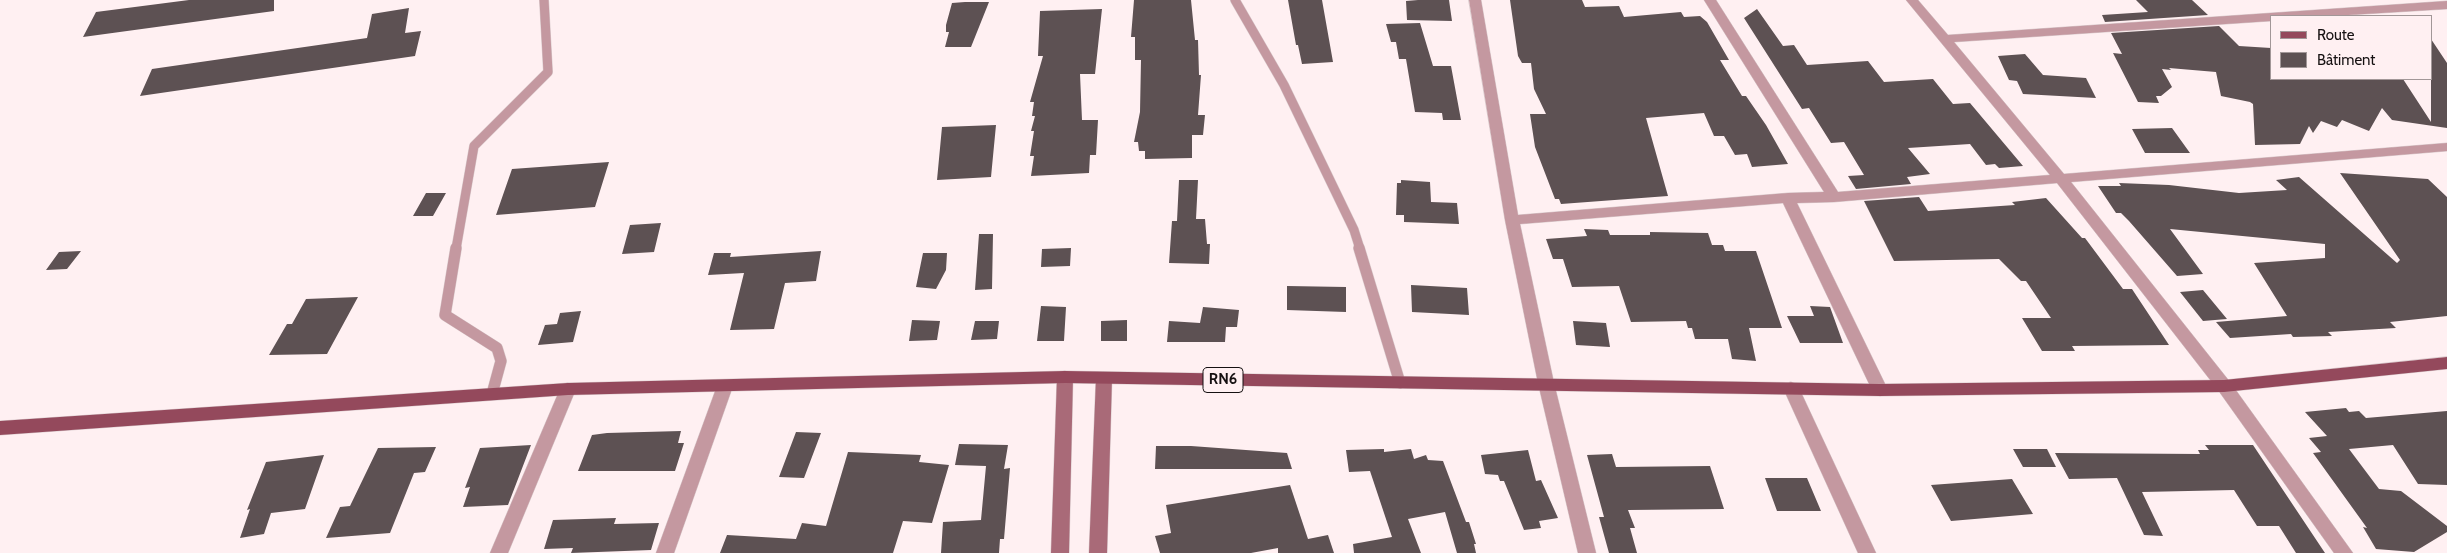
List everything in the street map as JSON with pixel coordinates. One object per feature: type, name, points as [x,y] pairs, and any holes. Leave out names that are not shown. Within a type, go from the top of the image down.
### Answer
[{"type":"main road","name":"RN6","points":[[0,428],[568,389],[1066,376],[1400,383],[1546,382],[1880,390],[2224,386],[2447,363]]},
{"type":"street","points":[[1475,0],[1512,220],[1546,382],[1587,553]]},
{"type":"street","points":[[1710,0],[1834,197]]},
{"type":"street","points":[[1912,0],[2061,179],[2224,386],[2344,553]]},
{"type":"street","points":[[2295,15],[2447,5]]},
{"type":"street","points":[[1943,39],[2270,17]]},
{"type":"street","points":[[1512,220],[1788,198],[1834,197],[2447,147]]},
{"type":"street","points":[[1788,198],[1880,390]]},
{"type":"street","points":[[1060,553],[1066,376]]},
{"type":"street","points":[[1098,553],[1104,378]]},
{"type":"street","points":[[665,553],[725,386]]},
{"type":"street","points":[[1791,388],[1867,553]]},
{"type":"street","points":[[499,553],[568,389]]},
{"type":"lane","points":[[492,394],[501,361],[497,348],[445,315],[474,146],[548,72],[544,0]]},
{"type":"lane","points":[[1235,0],[1284,85],[1354,230],[1400,383]]},
{"type":"building","points":[[189,0],[274,0],[274,11],[83,37],[96,12]]},
{"type":"building","points":[[1134,0],[1191,0],[1195,40],[1198,40],[1199,75],[1201,75],[1198,115],[1205,115],[1203,135],[1192,135],[1192,158],[1145,159],[1145,151],[1139,151],[1138,142],[1134,142],[1140,112],[1141,60],[1135,60],[1135,37],[1131,37]]},
{"type":"building","points":[[1288,0],[1322,0],[1333,62],[1302,64],[1298,45],[1296,45]]},
{"type":"building","points":[[1449,0],[1452,21],[1407,20],[1406,1]]},
{"type":"building","points":[[1510,0],[1582,0],[1585,7],[1619,6],[1624,17],[1681,12],[1684,17],[1700,16],[1707,22],[1729,60],[1720,60],[1742,96],[1746,96],[1766,125],[1788,164],[1752,167],[1747,154],[1735,155],[1724,136],[1714,136],[1704,113],[1646,118],[1668,196],[1561,204],[1559,199],[1555,199],[1535,147],[1530,114],[1546,114],[1534,89],[1531,63],[1522,63],[1518,56]]},
{"type":"building","points":[[2136,0],[2192,0],[2208,15],[2105,22],[2102,15],[2148,12]]},
{"type":"building","points":[[989,2],[971,47],[945,47],[949,32],[946,32],[946,25],[952,3]]},
{"type":"building","points":[[409,8],[405,33],[421,31],[415,56],[140,96],[152,69],[367,38],[372,14]]},
{"type":"building","points":[[1102,9],[1095,74],[1080,74],[1082,120],[1098,120],[1096,155],[1090,155],[1089,173],[1031,176],[1034,156],[1030,156],[1034,131],[1031,131],[1035,116],[1032,116],[1034,102],[1030,102],[1043,56],[1038,56],[1040,11]]},
{"type":"building","points":[[1757,9],[1783,46],[1794,45],[1807,65],[1868,61],[1884,82],[1933,79],[1953,104],[1970,103],[2023,166],[1999,168],[1995,164],[1986,165],[1970,144],[1908,148],[1930,174],[1907,177],[1911,184],[1856,189],[1848,176],[1864,175],[1844,142],[1831,143],[1809,108],[1802,109],[1744,18]]},
{"type":"building","points":[[1420,23],[1433,66],[1451,66],[1461,120],[1443,120],[1442,113],[1415,112],[1406,59],[1399,59],[1396,42],[1391,42],[1386,24]]},
{"type":"building","points":[[2219,26],[2239,46],[2270,48],[2270,80],[2404,80],[2431,122],[2432,40],[2447,63],[2447,128],[2392,120],[2382,108],[2369,131],[2342,120],[2337,127],[2321,121],[2313,133],[2309,126],[2300,144],[2255,145],[2253,104],[2221,96],[2216,72],[2162,69],[2172,87],[2161,96],[2156,96],[2159,103],[2138,102],[2113,53],[2122,54],[2111,33]]},
{"type":"building","points":[[2025,54],[2043,75],[2086,78],[2096,98],[2023,94],[2017,81],[2009,80],[1998,56]]},
{"type":"building","points":[[996,125],[991,177],[937,180],[942,127]]},
{"type":"building","points":[[2172,128],[2190,153],[2145,153],[2132,129]]},
{"type":"building","points":[[609,162],[595,207],[496,215],[512,169]]},
{"type":"building","points":[[2340,173],[2428,179],[2447,197],[2447,316],[2390,322],[2396,328],[2328,332],[2332,336],[2293,337],[2291,334],[2230,338],[2216,322],[2287,316],[2254,263],[2325,258],[2325,244],[2170,229],[2203,274],[2177,276],[2129,221],[2121,213],[2116,213],[2098,186],[2121,186],[2119,183],[2169,185],[2239,193],[2287,190],[2276,180],[2299,177],[2397,263],[2400,260]]},
{"type":"building","points":[[1179,180],[1198,180],[1196,219],[1205,219],[1207,244],[1210,244],[1209,264],[1169,263],[1172,221],[1177,221]]},
{"type":"building","points":[[1401,180],[1430,182],[1431,202],[1457,203],[1459,224],[1404,222],[1404,215],[1396,215],[1397,183],[1401,183]]},
{"type":"building","points":[[426,193],[446,193],[433,216],[413,216]]},
{"type":"building","points":[[1919,197],[1928,211],[2015,205],[2012,202],[2046,198],[2082,238],[2085,238],[2123,289],[2132,289],[2169,345],[2072,346],[2075,351],[2042,351],[2022,318],[2051,318],[2026,281],[2021,281],[1999,259],[1894,261],[1864,201]]},
{"type":"building","points":[[661,223],[654,252],[622,254],[630,225]]},
{"type":"building","points":[[1584,229],[1608,230],[1610,235],[1650,235],[1650,232],[1708,233],[1712,245],[1723,245],[1725,251],[1756,251],[1782,328],[1749,328],[1756,361],[1732,359],[1728,339],[1695,339],[1692,328],[1688,328],[1686,321],[1631,322],[1619,286],[1572,287],[1563,259],[1553,259],[1546,239],[1587,236]]},
{"type":"building","points":[[979,234],[993,234],[992,289],[975,290]]},
{"type":"building","points":[[1071,248],[1070,266],[1041,267],[1042,249]]},
{"type":"building","points":[[81,251],[67,269],[46,270],[59,252]]},
{"type":"building","points":[[821,251],[816,281],[785,283],[774,329],[730,330],[744,273],[708,275],[714,253],[731,253],[730,257]]},
{"type":"building","points":[[923,253],[947,253],[946,270],[936,289],[916,287]]},
{"type":"building","points":[[1411,285],[1467,288],[1469,315],[1412,312]]},
{"type":"building","points":[[1287,286],[1346,287],[1346,312],[1287,310]]},
{"type":"building","points":[[2203,290],[2227,319],[2203,321],[2180,292]]},
{"type":"building","points":[[358,297],[327,354],[269,355],[287,324],[292,324],[306,299]]},
{"type":"building","points":[[1041,306],[1066,307],[1064,341],[1037,341]]},
{"type":"building","points":[[1810,306],[1830,307],[1843,343],[1800,343],[1787,316],[1814,316]]},
{"type":"building","points":[[1203,307],[1239,310],[1237,327],[1226,327],[1225,342],[1167,342],[1169,321],[1200,323]]},
{"type":"building","points":[[581,311],[573,342],[538,345],[545,325],[557,324],[560,313]]},
{"type":"building","points":[[912,320],[940,321],[937,340],[909,341]]},
{"type":"building","points":[[1127,320],[1127,341],[1101,341],[1101,321]]},
{"type":"building","points":[[975,321],[999,321],[997,339],[971,340]]},
{"type":"building","points":[[1573,321],[1606,323],[1610,347],[1576,345]]},
{"type":"building","points":[[2346,408],[2349,412],[2359,411],[2366,418],[2447,411],[2447,485],[2418,484],[2393,445],[2349,449],[2379,489],[2401,491],[2447,526],[2447,532],[2414,552],[2376,549],[2363,527],[2367,528],[2313,453],[2321,452],[2309,438],[2327,436],[2305,412]]},
{"type":"building","points":[[681,431],[678,443],[684,443],[675,471],[578,471],[592,435]]},
{"type":"building","points":[[796,432],[821,433],[804,478],[779,477]]},
{"type":"building","points":[[959,444],[1008,445],[1004,469],[1010,468],[1004,539],[1000,539],[999,553],[941,553],[943,522],[981,520],[986,466],[955,465]]},
{"type":"building","points":[[531,445],[508,505],[463,507],[470,487],[465,488],[480,448]]},
{"type":"building","points":[[2205,445],[2253,445],[2325,553],[2296,553],[2279,526],[2257,526],[2234,490],[2142,492],[2163,536],[2144,535],[2117,478],[2069,479],[2055,453],[2200,454],[2198,450],[2209,450]]},
{"type":"building","points":[[1156,446],[1191,446],[1287,453],[1292,469],[1155,469]]},
{"type":"building","points":[[436,447],[425,472],[414,473],[390,533],[326,538],[340,507],[350,506],[378,448]]},
{"type":"building","points":[[1384,449],[1384,452],[1411,449],[1414,459],[1426,455],[1428,460],[1443,461],[1466,522],[1469,522],[1476,544],[1474,544],[1476,553],[1457,553],[1445,512],[1408,519],[1421,553],[1354,553],[1353,544],[1392,537],[1370,471],[1349,472],[1346,450]]},
{"type":"building","points":[[2013,449],[2047,449],[2056,467],[2023,467]]},
{"type":"building","points":[[1528,450],[1536,481],[1541,480],[1558,518],[1539,521],[1541,528],[1524,530],[1504,481],[1500,481],[1498,475],[1485,474],[1481,455]]},
{"type":"building","points":[[848,452],[921,455],[919,462],[949,465],[932,523],[903,521],[893,553],[720,553],[727,535],[796,539],[802,523],[826,526]]},
{"type":"building","points":[[1612,454],[1616,467],[1710,466],[1724,509],[1628,510],[1635,528],[1630,528],[1637,553],[1609,553],[1599,517],[1604,517],[1587,455]]},
{"type":"building","points":[[324,455],[305,509],[271,513],[264,534],[240,538],[250,509],[247,510],[266,462]]},
{"type":"building","points":[[1765,478],[1807,478],[1821,511],[1777,511]]},
{"type":"building","points":[[2012,479],[2033,514],[1951,521],[1931,485]]},
{"type":"building","points":[[1290,485],[1308,539],[1328,535],[1334,553],[1278,553],[1278,548],[1251,553],[1160,553],[1155,536],[1171,533],[1166,505]]},
{"type":"building","points":[[616,518],[614,524],[659,523],[651,550],[571,553],[573,548],[544,549],[553,520]]}]
